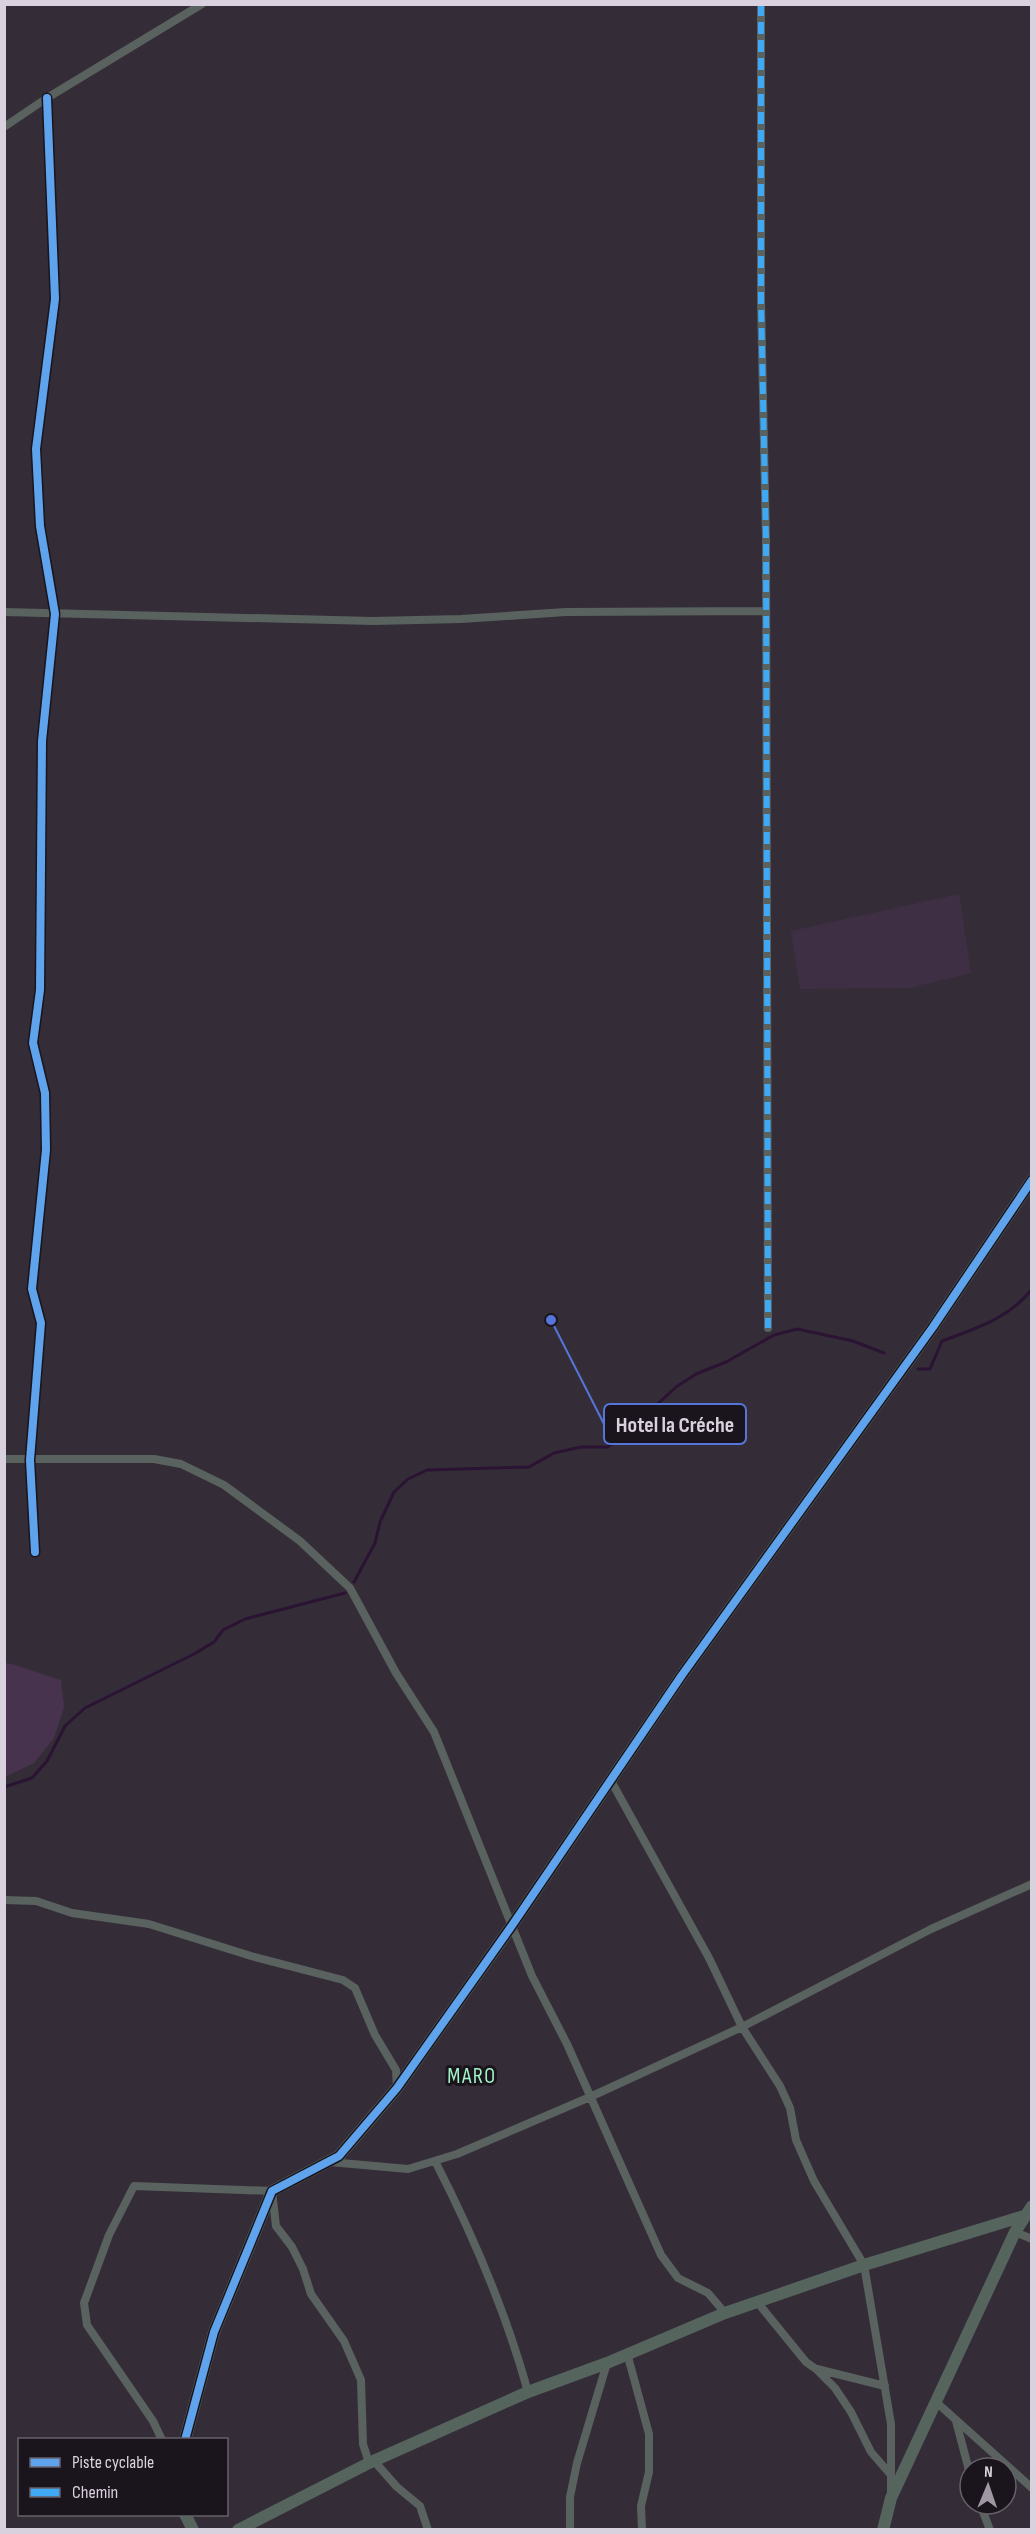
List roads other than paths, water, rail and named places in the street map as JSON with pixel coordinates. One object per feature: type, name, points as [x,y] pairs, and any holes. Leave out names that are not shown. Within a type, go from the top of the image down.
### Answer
[{"type":"street","points":[[4,127],[47,98],[202,4]]},
{"type":"street","points":[[762,4],[761,300],[766,611],[768,1328]]},
{"type":"street","points":[[35,1552],[30,1460],[40,1323],[32,1289],[46,1150],[45,1093],[33,1043],[40,990],[42,741],[55,614],[40,526],[36,449],[55,299],[47,98]]},
{"type":"street","points":[[4,612],[373,621],[461,619],[566,612],[766,611]]},
{"type":"street","points":[[162,2438],[153,2421],[87,2325],[84,2303],[109,2235],[134,2186],[272,2191],[339,2156],[397,2088],[513,1924],[610,1779],[758,1567],[933,1327],[1032,1180]]},
{"type":"street","points":[[4,1459],[154,1459],[180,1464],[224,1485],[300,1541],[332,1568],[351,1588],[396,1673],[434,1732],[532,1976],[567,2044],[661,2255],[678,2278],[708,2293],[725,2313]]},
{"type":"street","points":[[610,1779],[710,1958],[742,2027],[780,2086],[790,2108],[796,2140],[814,2181],[864,2265],[891,2424],[891,2498]]},
{"type":"street","points":[[330,2162],[408,2169],[457,2154],[590,2097],[742,2027],[931,1929],[1032,1884]]},
{"type":"street","points":[[4,1900],[36,1901],[72,1913],[149,1924],[250,1956],[343,1980],[355,1988],[375,2035],[396,2070],[397,2088]]},
{"type":"street","points":[[435,2161],[465,2218],[516,2344],[528,2392]]},
{"type":"street","points":[[185,2438],[214,2332],[272,2191]]},
{"type":"street","points":[[272,2191],[276,2226],[292,2247],[303,2269],[311,2294],[344,2342],[361,2380],[363,2444],[372,2462],[420,2506],[428,2529]]},
{"type":"street","points":[[883,2529],[891,2498],[1015,2232],[1032,2206]]},
{"type":"street","points":[[238,2529],[372,2462],[528,2392],[607,2363],[725,2313],[864,2265],[1023,2217]]},
{"type":"street","points":[[1015,2232],[1032,2239]]},
{"type":"street","points":[[758,2303],[806,2362],[835,2388],[851,2412],[871,2452],[891,2475]]},
{"type":"street","points":[[627,2353],[649,2434],[649,2472],[641,2506],[642,2529]]},
{"type":"street","points":[[570,2529],[570,2497],[577,2463],[607,2363]]},
{"type":"street","points":[[816,2369],[885,2386]]},
{"type":"street","points":[[936,2402],[1032,2488]]},
{"type":"street","points":[[956,2421],[965,2456]]},
{"type":"waterway","points":[[918,1369],[930,1369],[942,1341],[1003,1315],[1032,1289]]},
{"type":"waterway","points":[[354,1582],[375,1543],[380,1522],[394,1492],[408,1479],[427,1470],[529,1467],[554,1453],[581,1447],[607,1447],[631,1435],[649,1412],[676,1387],[696,1374],[726,1362],[774,1335],[797,1329],[853,1341],[884,1353]]},
{"type":"waterway","points":[[4,1787],[32,1778],[47,1761],[65,1726],[85,1708],[194,1654],[214,1642],[223,1630],[245,1619],[345,1593]]},
{"type":"place","name":"Hotel la Créche","points":[[551,1320]]},
{"type":"district","name":"MARO","points":[[472,2076]]}]
